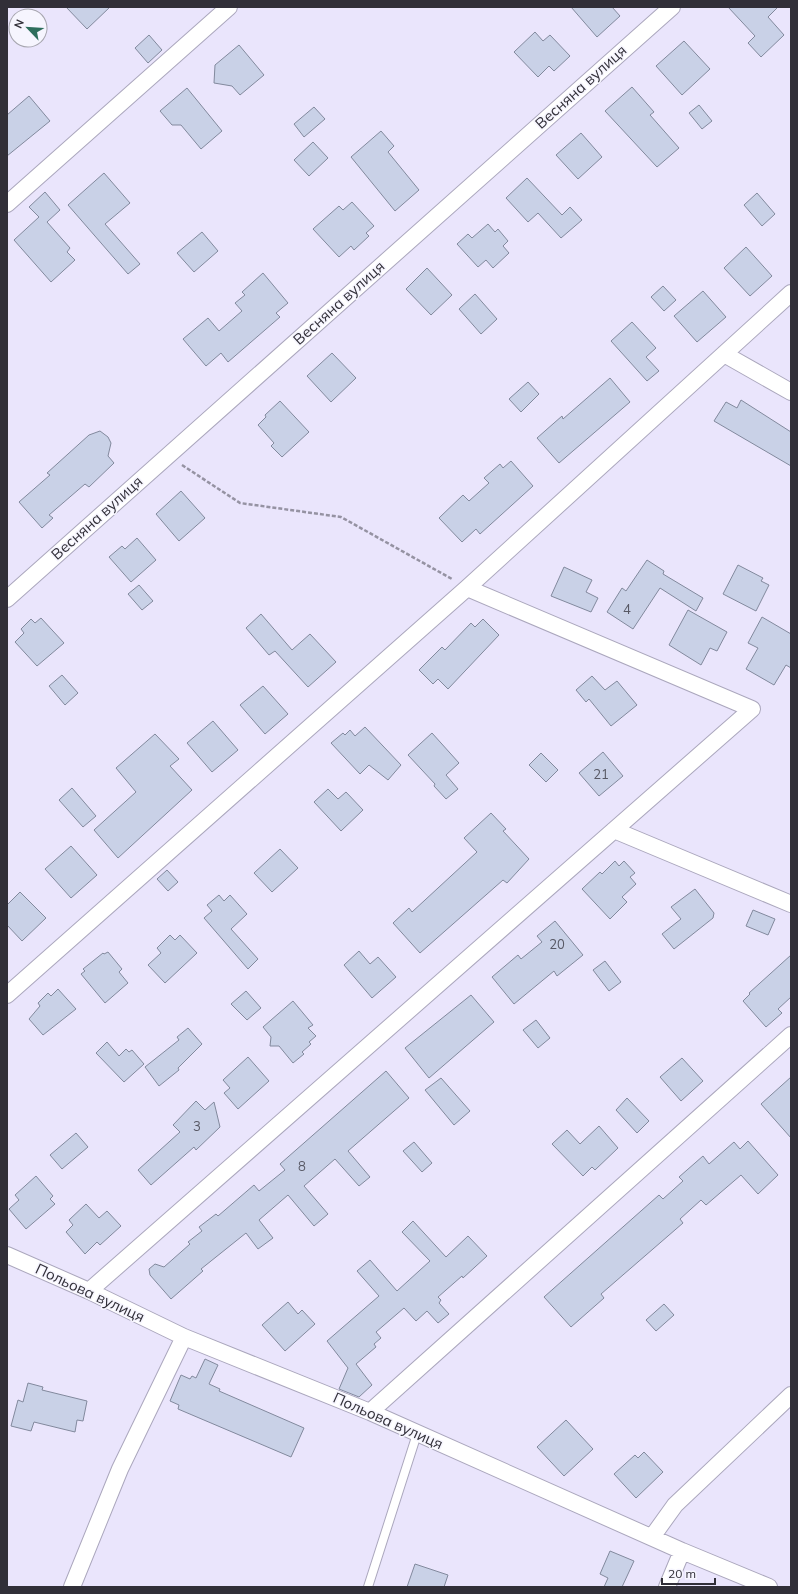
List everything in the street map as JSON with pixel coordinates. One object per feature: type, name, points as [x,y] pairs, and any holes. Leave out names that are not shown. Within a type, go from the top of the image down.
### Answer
[{"type":"street","points":[[7,204],[229,7]]},
{"type":"street","name":"Весняна вулиця","points":[[7,599],[672,7]]},
{"type":"street","points":[[7,995],[467,588],[791,293]]},
{"type":"street","points":[[724,354],[791,392]]},
{"type":"street","points":[[89,1291],[752,709],[467,588]]},
{"type":"street","points":[[614,830],[791,904]]},
{"type":"street","points":[[370,1412],[791,1035]]},
{"type":"street","name":"Польова вулиця","points":[[7,1255],[89,1291],[184,1337],[370,1412],[682,1551],[769,1587]]},
{"type":"street","points":[[72,1587],[120,1469],[184,1337]]},
{"type":"street","points":[[652,1537],[675,1505],[791,1395]]},
{"type":"street","points":[[667,1587],[682,1551]]},
{"type":"lane","points":[[368,1587],[417,1434]]},
{"type":"path","points":[[168,456],[240,503],[341,517],[467,588]]},
{"type":"building","points":[[66,7],[110,7],[87,29]]},
{"type":"building","points":[[571,7],[612,7],[620,16],[597,37]]},
{"type":"building","points":[[728,7],[778,7],[768,17],[784,35],[761,57],[748,43],[755,36]]},
{"type":"building","points":[[535,32],[543,41],[550,35],[570,56],[554,71],[549,66],[538,77],[514,52]]},
{"type":"building","points":[[149,35],[162,50],[148,63],[135,48]]},
{"type":"building","points":[[684,41],[710,69],[682,95],[656,66]]},
{"type":"building","points":[[239,45],[264,75],[240,95],[232,86],[214,83],[215,65]]},
{"type":"building","points":[[632,87],[654,112],[650,115],[679,148],[657,167],[605,111]]},
{"type":"building","points":[[187,88],[222,131],[201,149],[181,125],[172,125],[160,111]]},
{"type":"building","points":[[29,96],[50,121],[7,156],[7,115]]},
{"type":"building","points":[[699,105],[712,121],[702,129],[689,113]]},
{"type":"building","points":[[314,107],[325,119],[304,137],[294,124]]},
{"type":"building","points":[[381,131],[394,146],[388,152],[419,190],[395,211],[351,157]]},
{"type":"building","points":[[581,133],[602,157],[578,179],[556,155]]},
{"type":"building","points":[[313,142],[328,158],[309,176],[294,160]]},
{"type":"building","points":[[104,173],[130,203],[105,224],[140,264],[128,274],[68,205]]},
{"type":"building","points":[[527,178],[562,215],[570,207],[582,220],[561,238],[538,213],[528,222],[506,198]]},
{"type":"building","points":[[45,192],[60,210],[47,222],[70,248],[67,252],[75,260],[51,282],[14,240],[39,217],[29,207]]},
{"type":"building","points":[[757,193],[775,214],[762,226],[744,205]]},
{"type":"building","points":[[352,202],[374,226],[366,233],[369,236],[354,250],[351,246],[339,257],[313,229],[339,206],[343,210]]},
{"type":"building","points":[[488,224],[495,232],[498,229],[508,241],[503,246],[509,253],[493,268],[486,260],[478,267],[457,244],[468,234],[472,238]]},
{"type":"building","points":[[202,232],[218,251],[194,272],[177,253]]},
{"type":"building","points":[[746,247],[772,276],[750,296],[724,268]]},
{"type":"building","points":[[427,268],[452,295],[431,315],[406,289]]},
{"type":"building","points":[[263,273],[288,303],[276,313],[280,317],[228,362],[221,353],[206,366],[183,339],[208,318],[219,331],[242,311],[235,303],[245,295],[242,292]]},
{"type":"building","points":[[663,286],[676,300],[664,311],[651,297]]},
{"type":"building","points":[[703,291],[726,317],[697,342],[674,316]]},
{"type":"building","points":[[475,294],[497,319],[481,334],[459,309]]},
{"type":"building","points":[[632,322],[656,348],[646,357],[659,371],[647,381],[611,341]]},
{"type":"building","points":[[332,353],[356,378],[331,402],[307,376]]},
{"type":"building","points":[[610,378],[630,402],[559,463],[537,438],[562,416],[563,419]]},
{"type":"building","points":[[528,382],[539,394],[521,412],[509,399]]},
{"type":"building","points":[[741,400],[791,432],[791,466],[714,421],[726,402],[737,408]]},
{"type":"building","points":[[280,401],[309,432],[282,457],[271,446],[274,443],[258,425],[266,417],[265,415]]},
{"type":"building","points":[[100,431],[108,437],[111,443],[108,456],[114,463],[89,487],[85,484],[49,515],[53,518],[42,528],[19,502],[50,475],[47,473],[89,435]]},
{"type":"building","points":[[511,461],[533,486],[480,534],[476,529],[462,542],[439,518],[463,495],[469,501],[489,483],[484,478],[500,464],[503,468]]},
{"type":"building","points":[[181,491],[205,518],[179,541],[156,514]]},
{"type":"building","points":[[137,538],[156,560],[131,582],[109,557],[122,546],[125,549]]},
{"type":"building","points":[[647,560],[664,571],[663,574],[703,598],[696,611],[660,588],[633,629],[607,612],[622,588],[626,591]]},
{"type":"building","points":[[738,565],[763,578],[761,581],[769,585],[756,611],[723,594]]},
{"type":"building","points":[[564,567],[592,580],[586,592],[598,598],[591,612],[551,596]]},
{"type":"building","points":[[139,585],[153,601],[142,610],[128,594]]},
{"type":"building","points":[[688,610],[727,632],[717,651],[710,648],[701,665],[669,645]]},
{"type":"building","points":[[261,614],[292,650],[310,634],[336,662],[308,687],[275,651],[269,655],[246,628]]},
{"type":"building","points":[[762,617],[791,634],[791,668],[786,665],[774,685],[746,669],[758,648],[748,643]]},
{"type":"building","points":[[41,618],[64,643],[37,666],[15,642],[24,633],[21,629],[31,619],[35,623]]},
{"type":"building","points":[[483,619],[499,635],[448,689],[438,679],[433,684],[419,670],[442,647],[445,650],[471,623],[475,627]]},
{"type":"building","points":[[62,675],[78,693],[65,705],[49,686]]},
{"type":"building","points":[[592,676],[605,690],[617,681],[637,705],[611,726],[589,699],[586,702],[576,690]]},
{"type":"building","points":[[263,686],[288,714],[265,734],[240,705]]},
{"type":"building","points":[[213,721],[238,750],[212,772],[187,743]]},
{"type":"building","points":[[365,727],[401,765],[388,780],[369,765],[360,774],[331,743],[343,733],[345,735],[350,730],[355,736]]},
{"type":"building","points":[[432,733],[459,763],[446,775],[458,789],[446,799],[434,786],[435,784],[408,755]]},
{"type":"building","points":[[155,734],[179,759],[170,766],[192,790],[118,858],[94,830],[136,792],[116,768]]},
{"type":"building","points":[[603,752],[623,776],[599,796],[579,773]]},
{"type":"building","points":[[541,753],[558,770],[546,782],[529,765]]},
{"type":"building","points":[[72,788],[96,816],[83,827],[59,800]]},
{"type":"building","points":[[328,789],[338,799],[346,792],[363,810],[341,831],[314,802]]},
{"type":"building","points":[[491,813],[506,829],[503,831],[529,859],[507,883],[503,880],[420,953],[393,923],[409,908],[412,912],[477,852],[464,838]]},
{"type":"building","points":[[71,846],[97,875],[71,898],[45,869]]},
{"type":"building","points":[[280,849],[298,868],[272,892],[254,873]]},
{"type":"building","points":[[615,861],[619,866],[624,861],[635,873],[630,877],[636,884],[622,897],[627,902],[610,919],[582,889],[600,872],[602,874]]},
{"type":"building","points":[[167,870],[178,882],[168,891],[157,879]]},
{"type":"building","points":[[695,889],[714,913],[713,918],[674,949],[662,934],[681,919],[671,907]]},
{"type":"building","points":[[20,892],[46,918],[22,941],[7,925],[7,905]]},
{"type":"building","points":[[219,895],[224,901],[230,895],[247,914],[231,929],[258,959],[248,969],[204,918],[212,911],[207,905]]},
{"type":"building","points":[[753,910],[775,919],[768,935],[746,926]]},
{"type":"building","points":[[555,921],[583,955],[557,976],[554,971],[514,1004],[492,977],[518,955],[521,959],[542,942],[537,936]]},
{"type":"building","points":[[170,935],[175,940],[180,935],[197,953],[165,983],[148,965],[161,953],[157,948]]},
{"type":"building","points":[[359,951],[370,964],[378,957],[396,977],[372,998],[344,965]]},
{"type":"building","points":[[108,952],[122,969],[119,972],[128,983],[105,1003],[81,974],[85,971],[83,969],[103,953]]},
{"type":"building","points":[[791,955],[791,997],[778,1009],[782,1013],[766,1027],[743,1001],[750,994],[749,993]]},
{"type":"building","points":[[605,961],[621,982],[609,991],[593,970]]},
{"type":"building","points":[[58,989],[76,1009],[43,1035],[29,1019],[40,1006],[38,1003],[48,993],[51,996]]},
{"type":"building","points":[[246,991],[261,1008],[247,1020],[231,1004]]},
{"type":"building","points":[[471,995],[494,1022],[429,1078],[405,1048]]},
{"type":"building","points":[[293,1001],[313,1025],[308,1028],[316,1036],[309,1042],[311,1044],[302,1052],[304,1054],[293,1063],[279,1046],[270,1046],[271,1037],[263,1027]]},
{"type":"building","points":[[536,1020],[550,1038],[538,1048],[523,1030]]},
{"type":"building","points":[[188,1028],[202,1044],[178,1068],[179,1070],[159,1086],[145,1067],[179,1040],[177,1037]]},
{"type":"building","points":[[107,1042],[119,1056],[126,1049],[129,1052],[132,1050],[144,1064],[124,1082],[96,1053]]},
{"type":"building","points":[[248,1057],[269,1081],[238,1109],[224,1093],[230,1088],[223,1080]]},
{"type":"building","points":[[682,1058],[703,1081],[681,1101],[660,1077]]},
{"type":"building","points":[[386,1071],[409,1098],[348,1151],[370,1177],[359,1186],[335,1159],[304,1186],[328,1214],[314,1226],[288,1195],[259,1220],[273,1238],[258,1249],[246,1233],[201,1269],[203,1271],[171,1299],[150,1275],[149,1269],[155,1264],[164,1267],[190,1244],[188,1242],[202,1231],[199,1227],[216,1214],[218,1216],[254,1185],[259,1191],[285,1170],[280,1164]]},
{"type":"building","points":[[791,1077],[791,1138],[761,1104]]},
{"type":"building","points":[[441,1078],[470,1111],[454,1125],[425,1090]]},
{"type":"building","points":[[627,1098],[649,1121],[637,1133],[616,1110]]},
{"type":"building","points":[[196,1101],[205,1110],[214,1102],[220,1127],[196,1150],[194,1147],[151,1185],[138,1170],[180,1132],[173,1125]]},
{"type":"building","points":[[599,1126],[618,1148],[595,1170],[592,1167],[583,1176],[552,1144],[567,1130],[580,1144]]},
{"type":"building","points":[[76,1133],[88,1147],[62,1169],[50,1155]]},
{"type":"building","points":[[748,1141],[778,1175],[758,1194],[741,1175],[706,1205],[701,1200],[680,1219],[683,1223],[601,1294],[604,1298],[571,1327],[544,1297],[659,1195],[663,1199],[683,1181],[679,1177],[703,1156],[709,1164],[734,1142],[740,1149]]},
{"type":"building","points":[[414,1142],[432,1163],[422,1172],[403,1151]]},
{"type":"building","points":[[36,1176],[53,1196],[50,1199],[55,1204],[26,1229],[9,1209],[19,1200],[15,1195]]},
{"type":"building","points":[[86,1204],[99,1218],[107,1211],[121,1226],[100,1245],[97,1242],[85,1254],[66,1232],[73,1225],[69,1220]]},
{"type":"building","points":[[413,1221],[446,1257],[468,1236],[487,1256],[463,1278],[462,1276],[438,1297],[441,1300],[439,1303],[449,1314],[438,1323],[427,1311],[416,1321],[404,1308],[376,1332],[381,1338],[374,1344],[376,1347],[356,1364],[372,1385],[359,1397],[339,1389],[348,1368],[327,1341],[379,1296],[357,1271],[370,1260],[397,1291],[430,1261],[402,1232]]},
{"type":"building","points":[[288,1302],[298,1314],[302,1310],[315,1324],[285,1351],[262,1325]]},
{"type":"building","points":[[664,1304],[674,1315],[656,1331],[646,1320]]},
{"type":"building","points":[[205,1359],[218,1365],[209,1384],[220,1389],[219,1391],[304,1428],[291,1457],[178,1409],[179,1405],[170,1401],[181,1375],[190,1379],[192,1376],[196,1378]]},
{"type":"building","points":[[28,1383],[43,1387],[42,1390],[87,1401],[83,1421],[77,1420],[75,1432],[34,1422],[31,1431],[11,1426],[18,1400],[23,1402]]},
{"type":"building","points":[[566,1420],[593,1449],[564,1476],[537,1447]]},
{"type":"building","points":[[644,1452],[663,1472],[636,1498],[614,1474],[635,1455],[638,1458]]},
{"type":"building","points":[[610,1551],[634,1561],[622,1587],[604,1587],[608,1578],[600,1574]]},
{"type":"building","points":[[415,1564],[448,1575],[444,1587],[407,1587]]}]
